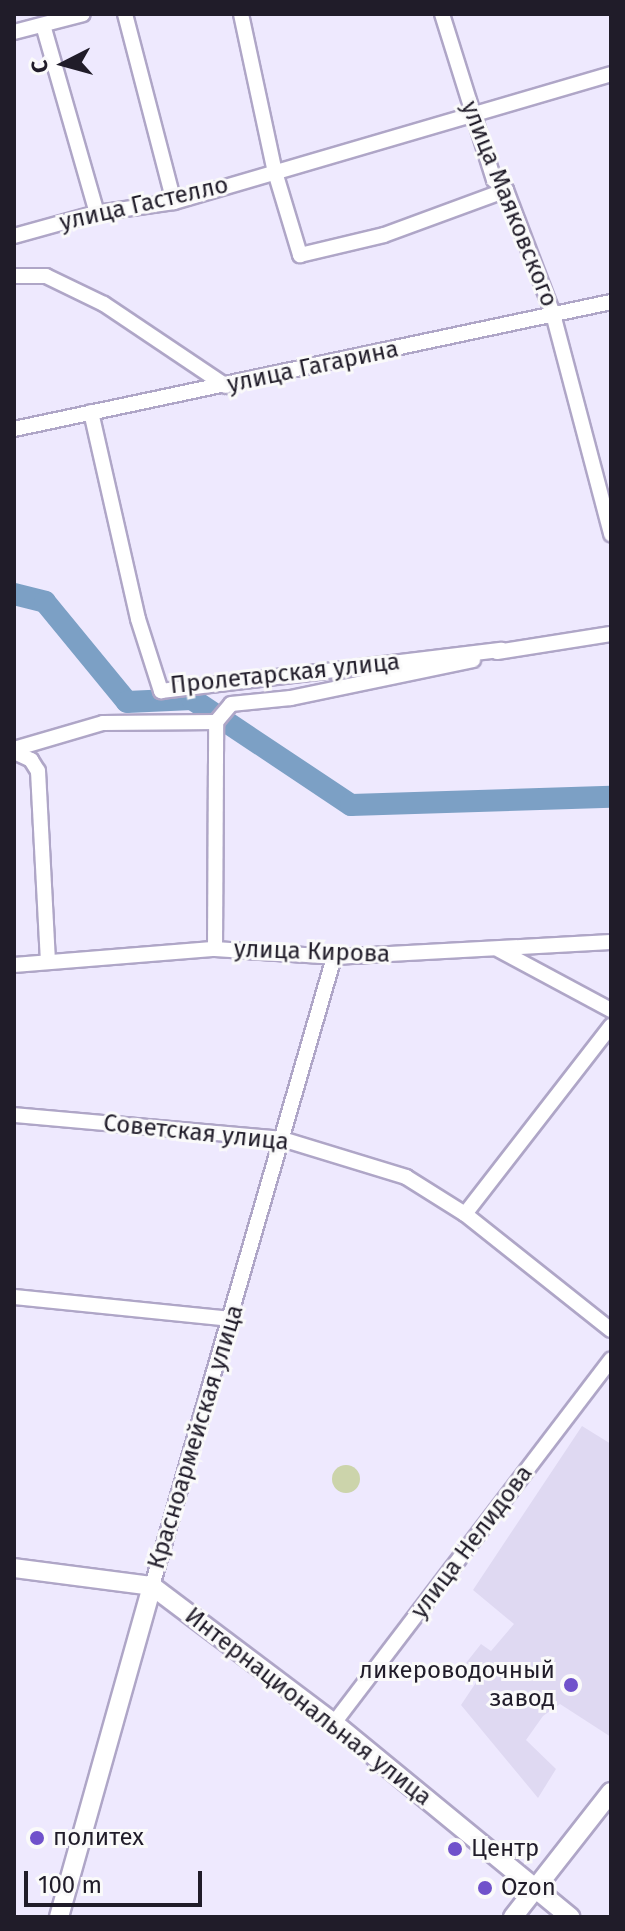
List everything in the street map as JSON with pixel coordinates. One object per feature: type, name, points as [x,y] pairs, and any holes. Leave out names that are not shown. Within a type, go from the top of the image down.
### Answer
[{"type":"main road","name":"Интернациональная улица","points":[[14,1568],[152,1586],[334,1723],[570,1917]]},
{"type":"main road","name":"Красноармейская улица","points":[[59,1917],[152,1586]]},
{"type":"main road","points":[[513,1917],[611,1792]]},
{"type":"street","points":[[14,32],[83,14]]},
{"type":"street","points":[[125,14],[174,202]]},
{"type":"street","points":[[241,14],[275,172],[300,255],[384,235],[506,190]]},
{"type":"street","name":"улица Маяковского","points":[[442,14],[469,113],[494,180],[506,190],[553,314],[611,534]]},
{"type":"street","points":[[43,25],[97,213]]},
{"type":"street","name":"улица Гастелло","points":[[14,236],[97,213],[174,202],[469,113],[611,74]]},
{"type":"street","points":[[14,276],[46,276],[104,304],[226,386]]},
{"type":"street","name":"улица Гагарина","points":[[14,429],[611,302]]},
{"type":"street","name":"Пролетарская улица","points":[[91,412],[138,619],[161,691],[611,634]]},
{"type":"street","name":"Пролетарская улица","points":[[14,750],[103,723],[217,722],[231,704],[442,670],[502,650]]},
{"type":"street","points":[[215,949],[217,722]]},
{"type":"street","points":[[14,750],[31,760],[38,771],[48,962]]},
{"type":"street","name":"улица Кирова","points":[[14,965],[215,949],[334,957],[611,942]]},
{"type":"street","points":[[499,950],[611,1010]]},
{"type":"street","name":"Красноармейская улица","points":[[152,1586],[232,1319],[334,957]]},
{"type":"street","points":[[465,1214],[611,1026]]},
{"type":"street","name":"Советская улица","points":[[14,1115],[282,1139],[406,1177],[465,1214],[611,1330]]},
{"type":"street","points":[[14,1297],[232,1319]]},
{"type":"street","name":"улица Нелидова","points":[[334,1723],[611,1360]]},
{"type":"shaded area","points":[[582,1426],[611,1444],[611,1737],[560,1704],[543,1716],[526,1740],[556,1769],[538,1798],[461,1705],[481,1675],[466,1663],[481,1644],[491,1651],[514,1624],[473,1590]]},
{"type":"green space","points":[[346,1465],[356,1469],[360,1479],[356,1489],[346,1493],[336,1489],[332,1479],[336,1469]]},
{"type":"waterway","points":[[14,594],[45,602],[127,702],[192,699],[351,805],[611,797]]},
{"type":"place","name":"ликероводочный завод","points":[[571,1685]]},
{"type":"place","name":"политех","points":[[37,1838]]},
{"type":"place","name":"Центр","points":[[455,1849]]},
{"type":"place","name":"Ozon","points":[[485,1888]]}]
